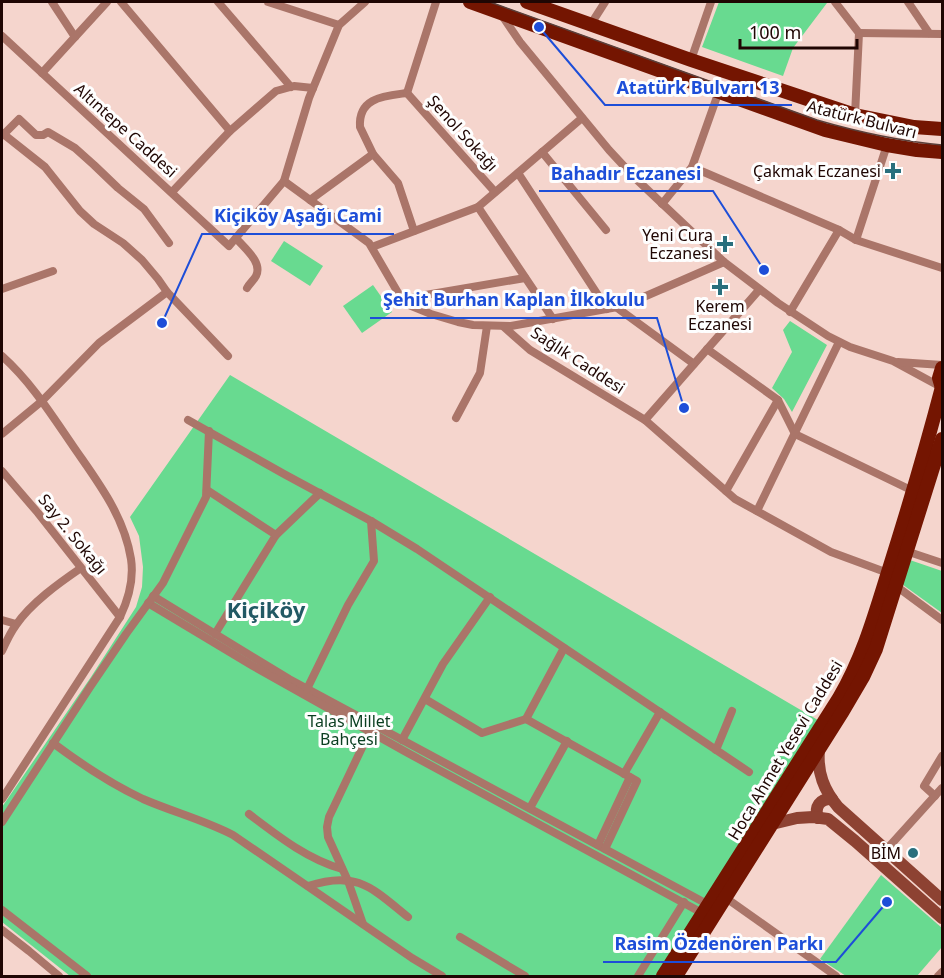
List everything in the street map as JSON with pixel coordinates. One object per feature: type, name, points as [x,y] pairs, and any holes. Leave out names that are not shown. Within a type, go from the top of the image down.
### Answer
[{"type":"main road","name":"Atatürk Bulvarı","points":[[470,2],[825,130],[887,145],[942,152]]},
{"type":"main road","name":"Atatürk Bulvarı","points":[[527,2],[855,116],[914,127],[942,129]]},
{"type":"main road","name":"Hoca Ahmet Yesevi Caddesi","points":[[663,976],[846,686],[864,648],[913,491],[942,388],[939,378],[942,367]]},
{"type":"main road","name":"Hoca Ahmet Yesevi Caddesi","points":[[676,976],[867,670],[876,649],[942,439]]},
{"type":"street","points":[[52,2],[75,37]]},
{"type":"street","points":[[42,73],[107,2]]},
{"type":"street","points":[[121,2],[230,131]]},
{"type":"street","points":[[233,2],[221,5],[291,87]]},
{"type":"street","points":[[268,2],[339,26]]},
{"type":"street","points":[[232,242],[284,181],[313,88],[339,26],[365,2]]},
{"type":"street","points":[[414,231],[398,183],[373,154],[360,127],[360,118],[369,104],[379,97],[407,93],[436,2]]},
{"type":"street","points":[[591,24],[605,2]]},
{"type":"street","points":[[692,60],[711,2]]},
{"type":"street","points":[[835,2],[859,33],[855,116]]},
{"type":"street","points":[[908,2],[928,33]]},
{"type":"street","points":[[500,12],[520,42],[620,163],[724,262],[790,312],[839,342],[893,361],[942,367]]},
{"type":"street","points":[[859,33],[942,34]]},
{"type":"street","name":"Altıntepe Caddesi","points":[[2,36],[172,192],[254,259],[257,267],[256,275],[247,288]]},
{"type":"street","points":[[172,192],[230,131],[276,91],[300,86],[313,88]]},
{"type":"street","points":[[662,204],[692,166],[719,91]]},
{"type":"street","name":"Şenol Sokağı","points":[[407,93],[495,192]]},
{"type":"street","points":[[372,247],[478,207],[582,118]]},
{"type":"street","points":[[169,243],[144,209],[75,148],[48,132],[36,135],[19,119],[2,134],[45,167],[80,211],[94,224],[133,251],[151,269],[167,292],[228,356]]},
{"type":"street","points":[[856,240],[887,145]]},
{"type":"street","points":[[542,152],[606,230]]},
{"type":"street","points":[[310,200],[373,154]]},
{"type":"street","points":[[692,166],[856,240],[942,268]]},
{"type":"street","points":[[518,173],[612,308],[694,364]]},
{"type":"street","points":[[284,181],[369,243],[404,303],[444,319],[472,325],[504,327],[623,306],[724,262]]},
{"type":"street","points":[[478,207],[553,319]]},
{"type":"street","points":[[790,312],[839,231]]},
{"type":"street","points":[[2,289],[52,271]]},
{"type":"street","points":[[402,299],[525,278]]},
{"type":"street","points":[[645,420],[759,290]]},
{"type":"street","points":[[2,434],[44,403],[99,343],[167,292]]},
{"type":"street","points":[[456,418],[480,373],[487,326]]},
{"type":"street","name":"Sağlık Caddesi","points":[[504,327],[530,350],[645,420],[735,499],[831,552],[888,573]]},
{"type":"street","points":[[757,511],[839,342]]},
{"type":"street","points":[[707,350],[778,400],[795,434],[913,491]]},
{"type":"street","points":[[2,356],[44,403],[110,501],[124,530],[132,577],[129,596],[120,617],[2,799]]},
{"type":"street","points":[[893,361],[942,388]]},
{"type":"street","points":[[726,491],[778,400]]},
{"type":"street","points":[[188,420],[371,521],[445,567],[749,772]]},
{"type":"street","points":[[2,822],[126,634],[163,583],[206,497],[209,431]]},
{"type":"street","name":"Say 2. Sokağı","points":[[2,471],[120,617]]},
{"type":"street","points":[[207,490],[276,535]]},
{"type":"street","points":[[215,634],[276,535],[320,493]]},
{"type":"street","points":[[307,689],[348,605],[374,561],[371,521]]},
{"type":"street","points":[[906,551],[942,563]]},
{"type":"street","points":[[2,651],[16,624],[51,590],[81,568]]},
{"type":"street","points":[[896,585],[942,620]]},
{"type":"street","points":[[402,740],[443,664],[490,597]]},
{"type":"street","points":[[151,600],[215,634],[307,689],[601,847],[706,909]]},
{"type":"street","points":[[151,600],[253,666],[416,757],[684,902],[706,909]]},
{"type":"street","points":[[2,620],[16,624]]},
{"type":"street","points":[[424,699],[482,733],[526,719],[564,648]]},
{"type":"street","points":[[716,750],[732,711]]},
{"type":"street","points":[[627,776],[660,712]]},
{"type":"street","points":[[526,719],[638,781],[601,847]]},
{"type":"street","points":[[363,924],[348,881],[328,837],[327,822],[370,731]]},
{"type":"street","points":[[530,808],[567,741]]},
{"type":"street","points":[[53,743],[84,765],[128,791],[233,835],[442,976]]},
{"type":"street","points":[[819,750],[818,766],[824,787],[838,807],[942,900]]},
{"type":"street","points":[[935,796],[924,786],[942,756]]},
{"type":"street","points":[[886,850],[942,788]]},
{"type":"street","points":[[818,818],[816,812],[819,803],[825,799],[832,799]]},
{"type":"street","points":[[249,814],[283,840],[321,862],[342,869]]},
{"type":"street","points":[[772,824],[797,818],[828,819],[942,918]]},
{"type":"street","points":[[308,886],[327,881],[363,884],[377,892],[408,917]]},
{"type":"street","points":[[726,898],[836,976]]},
{"type":"street","points":[[638,976],[684,902]]},
{"type":"street","points":[[2,910],[87,976]]},
{"type":"street","points":[[2,930],[58,976]]},
{"type":"street","points":[[460,937],[525,976]]},
{"type":"street","points":[[939,976],[942,972]]},
{"type":"green space","points":[[719,2],[827,3],[793,48],[783,76],[702,47]]},
{"type":"green space","points":[[284,241],[323,266],[310,286],[271,261]]},
{"type":"green space","points":[[373,285],[392,312],[362,333],[343,306]]},
{"type":"green space","points":[[790,321],[827,345],[792,412],[784,399],[772,388],[792,352],[783,330]]},
{"type":"green space","name":"Talas Millet Bahçesi","points":[[230,375],[828,726],[670,976],[70,976],[2,922],[2,807],[136,607],[142,587],[143,567],[139,536],[130,517]]},
{"type":"green space","points":[[904,558],[942,571],[942,613],[899,582]]},
{"type":"green space","points":[[881,875],[942,928],[942,947],[917,976],[846,976],[820,959]]},
{"type":"tram line","points":[[490,2],[817,120],[879,136],[942,145]]},
{"type":"place","name":"Atatürk Bulvarı 13","points":[[539,27]]},
{"type":"place","name":"Çakmak Eczanesi","points":[[893,171]]},
{"type":"place","name":"Yeni Cura Eczanesi","points":[[725,244]]},
{"type":"place","name":"Bahadır Eczanesi","points":[[764,270]]},
{"type":"place","name":"Kerem Eczanesi","points":[[720,287]]},
{"type":"place","name":"Kiçiköy Aşağı Cami","points":[[162,323]]},
{"type":"place","name":"Şehit Burhan Kaplan İlkokulu","points":[[684,408]]},
{"type":"place","name":"BİM","points":[[913,853]]},
{"type":"place","name":"Rasim Özdenören Parkı","points":[[887,902]]},
{"type":"district","name":"Kiçiköy","points":[[266,610]]}]
